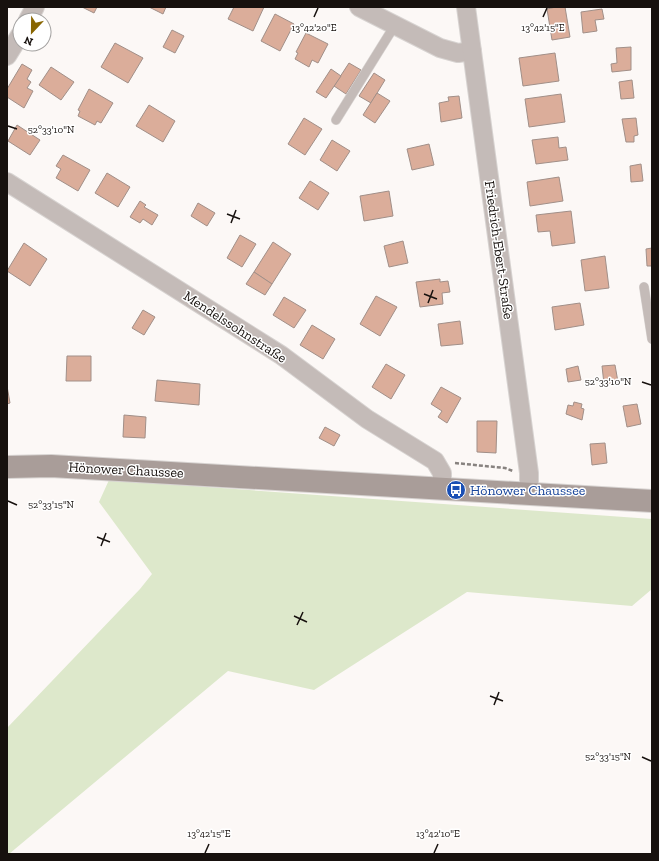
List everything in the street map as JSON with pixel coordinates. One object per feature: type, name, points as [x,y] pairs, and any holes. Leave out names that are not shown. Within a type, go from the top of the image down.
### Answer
[{"type":"street","points":[[359,7],[440,48],[458,53],[472,51]]},
{"type":"street","name":"Friedrich-Ebert-Straße","points":[[466,7],[529,473],[529,494]]},
{"type":"street","name":"Mendelssohnstraße","points":[[7,182],[281,355],[367,419],[435,461],[442,473],[442,489]]},
{"type":"street","name":"Hönower Chaussee","points":[[7,467],[51,466],[652,501]]},
{"type":"lane","points":[[336,120],[395,25]]},
{"type":"lane","points":[[644,287],[652,339]]},
{"type":"path","points":[[491,466],[491,471]]},
{"type":"green space","points":[[109,480],[652,519],[652,589],[632,606],[467,592],[314,690],[228,671],[9,854],[7,854],[7,728],[140,589],[152,574],[99,502]]},
{"type":"building","points":[[82,7],[97,7],[94,13]]},
{"type":"building","points":[[149,7],[166,7],[163,14]]},
{"type":"building","points":[[234,7],[264,7],[253,31],[228,19]]},
{"type":"building","points":[[565,7],[570,37],[552,40],[547,9]]},
{"type":"building","points":[[602,9],[604,19],[595,20],[597,31],[583,33],[581,12]]},
{"type":"building","points":[[275,14],[294,24],[280,51],[261,41]]},
{"type":"building","points":[[172,30],[184,36],[175,53],[163,47]]},
{"type":"building","points":[[306,33],[328,44],[318,63],[312,60],[309,67],[295,59],[298,53],[296,52]]},
{"type":"building","points":[[115,43],[143,58],[128,83],[101,67]]},
{"type":"building","points":[[631,47],[631,70],[612,72],[611,64],[617,63],[616,48]]},
{"type":"building","points":[[555,53],[559,81],[523,86],[519,58]]},
{"type":"building","points":[[349,63],[361,70],[346,94],[334,86]]},
{"type":"building","points":[[22,64],[32,70],[27,79],[31,82],[27,88],[33,91],[24,108],[7,97],[7,89]]},
{"type":"building","points":[[51,67],[74,82],[61,100],[39,85]]},
{"type":"building","points":[[331,69],[341,76],[326,98],[316,92]]},
{"type":"building","points":[[374,73],[385,80],[371,103],[359,96]]},
{"type":"building","points":[[632,80],[634,98],[621,99],[619,82]]},
{"type":"building","points":[[89,89],[113,103],[101,123],[97,121],[95,125],[78,116],[80,111],[78,110]]},
{"type":"building","points":[[377,93],[390,101],[375,123],[363,115]]},
{"type":"building","points":[[561,94],[565,122],[529,127],[525,99]]},
{"type":"building","points":[[459,96],[462,118],[441,122],[439,103],[449,101],[448,97]]},
{"type":"building","points":[[149,105],[175,121],[163,142],[136,126]]},
{"type":"building","points":[[304,118],[322,129],[305,155],[288,144]]},
{"type":"building","points":[[636,118],[638,135],[634,136],[634,142],[626,142],[622,119]]},
{"type":"building","points":[[17,125],[40,140],[30,155],[8,141]]},
{"type":"building","points":[[558,137],[559,148],[566,147],[568,160],[536,164],[532,140]]},
{"type":"building","points":[[332,140],[350,151],[337,171],[320,160]]},
{"type":"building","points":[[429,144],[434,165],[412,170],[407,149]]},
{"type":"building","points":[[63,155],[90,170],[78,191],[56,178],[61,169],[56,166]]},
{"type":"building","points":[[641,164],[643,181],[631,182],[630,166]]},
{"type":"building","points":[[107,173],[130,187],[118,207],[95,193]]},
{"type":"building","points":[[559,177],[563,201],[530,206],[527,182]]},
{"type":"building","points":[[310,181],[329,193],[318,210],[299,198]]},
{"type":"building","points":[[389,191],[393,216],[364,221],[360,196]]},
{"type":"building","points":[[140,201],[146,205],[144,207],[158,215],[152,225],[143,219],[140,223],[130,217]]},
{"type":"building","points":[[198,203],[215,213],[207,226],[191,216]]},
{"type":"building","points":[[571,211],[575,243],[552,246],[550,231],[538,232],[536,215]]},
{"type":"building","points":[[240,235],[256,244],[242,267],[227,258]]},
{"type":"building","points":[[403,241],[408,263],[389,267],[384,246]]},
{"type":"building","points":[[273,242],[291,254],[272,284],[254,272]]},
{"type":"building","points":[[24,243],[47,259],[30,286],[7,271]]},
{"type":"building","points":[[652,248],[652,266],[647,266],[646,249]]},
{"type":"building","points":[[605,256],[609,288],[585,291],[581,260]]},
{"type":"building","points":[[254,272],[272,284],[265,295],[246,284]]},
{"type":"building","points":[[440,279],[440,282],[448,281],[450,292],[442,293],[443,304],[420,307],[416,282]]},
{"type":"building","points":[[376,296],[397,307],[380,336],[360,324]]},
{"type":"building","points":[[284,297],[306,310],[294,328],[273,315]]},
{"type":"building","points":[[580,303],[584,325],[555,330],[552,307]]},
{"type":"building","points":[[143,310],[155,317],[144,335],[132,328]]},
{"type":"building","points":[[460,321],[463,344],[441,346],[438,324]]},
{"type":"building","points":[[312,325],[335,339],[323,359],[300,345]]},
{"type":"building","points":[[67,356],[91,356],[91,381],[66,381]]},
{"type":"building","points":[[386,364],[405,375],[391,399],[372,387]]},
{"type":"building","points":[[615,365],[618,382],[604,384],[602,366]]},
{"type":"building","points":[[578,366],[581,380],[568,382],[566,369]]},
{"type":"building","points":[[157,380],[200,384],[199,405],[155,401]]},
{"type":"building","points":[[7,386],[10,403],[7,404]]},
{"type":"building","points":[[441,387],[461,398],[447,423],[438,417],[442,411],[431,404]]},
{"type":"building","points":[[574,402],[582,404],[581,408],[584,409],[582,420],[566,414],[568,405],[573,406]]},
{"type":"building","points":[[637,404],[641,424],[627,427],[623,406]]},
{"type":"building","points":[[124,415],[146,417],[145,438],[123,437]]},
{"type":"building","points":[[477,421],[497,421],[496,453],[477,452]]},
{"type":"building","points":[[325,427],[340,435],[334,446],[319,438]]},
{"type":"building","points":[[605,443],[607,463],[592,465],[590,444]]},
{"type":"place","name":"Hönower Chaussee","points":[[456,490]]}]
